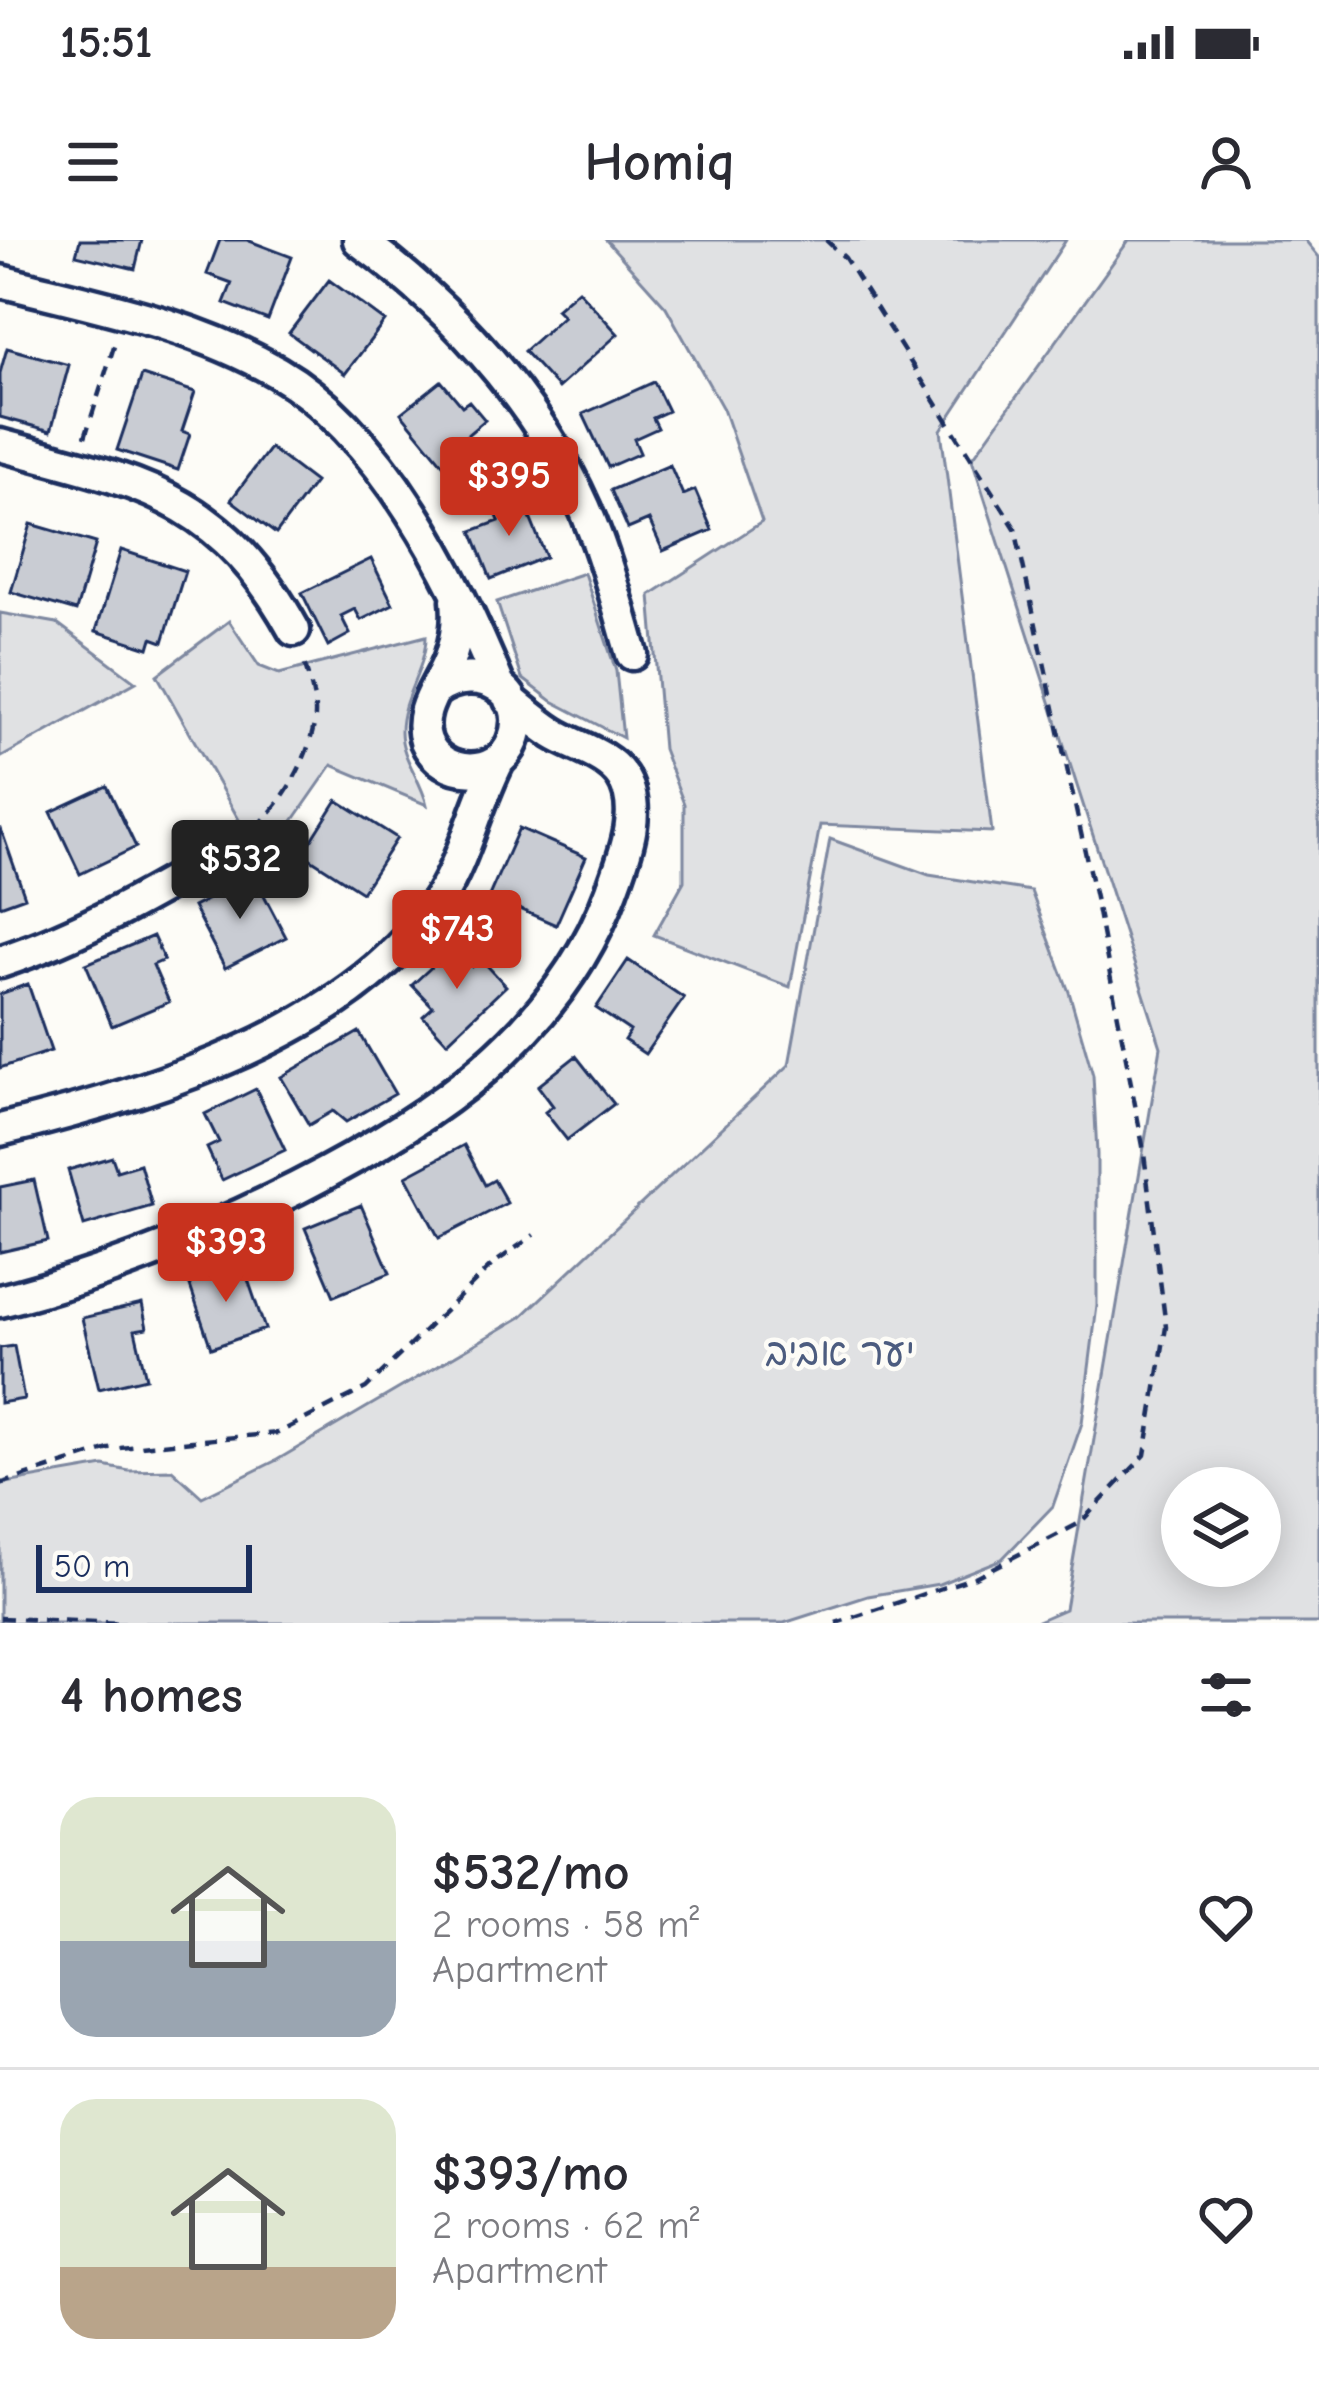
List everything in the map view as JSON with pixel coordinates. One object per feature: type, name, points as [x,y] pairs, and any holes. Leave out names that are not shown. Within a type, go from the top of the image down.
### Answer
[{"type":"street","points":[[359,240],[433,298],[517,393],[572,485],[596,536],[632,654]]},
{"type":"street","points":[[0,281],[124,313],[244,355],[282,375],[311,398],[375,463],[407,507],[455,593],[517,724],[440,898],[351,989],[248,1048],[191,1073],[85,1110],[0,1130]]},
{"type":"street","points":[[0,445],[112,476],[182,505],[240,549],[294,630]]},
{"type":"street","points":[[455,593],[458,624],[451,655],[427,703],[424,734],[441,761],[457,807],[459,854]]},
{"type":"street","points":[[0,1301],[177,1245],[392,1138],[490,1066],[542,1010],[585,949],[621,867],[629,836],[630,795],[622,776],[596,755],[555,735],[480,677],[464,676],[436,690]]},
{"type":"street","points":[[441,761],[470,770],[536,748],[596,755]]},
{"type":"street","points":[[0,962],[139,902],[234,846]]},
{"type":"path","points":[[826,240],[845,257],[1015,528],[1143,1146],[1166,1327],[1145,1455],[1079,1523],[975,1577],[836,1623]]},
{"type":"path","points":[[76,466],[124,313]]},
{"type":"path","points":[[234,846],[271,813],[310,736],[315,716],[312,688],[294,630]]},
{"type":"path","points":[[0,1484],[109,1449],[278,1433],[366,1388],[493,1264],[534,1235]]},
{"type":"path","points":[[0,1618],[123,1623]]},
{"type":"green space","points":[[606,240],[1066,240],[941,430],[992,832],[820,825],[790,987],[654,935],[684,881],[684,804],[663,749],[650,595],[762,522],[723,409],[666,307]]},
{"type":"green space","points":[[1129,240],[1305,240],[1319,257],[1319,1623],[1033,1623],[1065,1609],[1161,1047],[972,459]]},
{"type":"green space","points":[[584,573],[616,671],[623,738],[552,701],[522,678],[497,602]]},
{"type":"green space","points":[[0,613],[57,623],[136,682],[0,758]]},
{"type":"green space","points":[[229,621],[259,666],[279,674],[426,636],[401,731],[427,805],[332,765],[270,854],[242,825],[157,675]]},
{"type":"green space","name":"יער אביב","points":[[830,839],[929,875],[1031,891],[1069,992],[1093,1075],[1097,1306],[1082,1423],[1053,1506],[1002,1559],[939,1584],[868,1596],[784,1623],[0,1623],[0,1484],[104,1466],[172,1470],[202,1497],[277,1460],[521,1317],[789,1065]]},
{"type":"building","points":[[80,240],[142,240],[135,269],[76,255]]},
{"type":"building","points":[[220,240],[247,240],[292,257],[268,320],[224,303],[232,283],[207,274]]},
{"type":"building","points":[[329,280],[385,321],[345,374],[289,333]]},
{"type":"building","points":[[578,290],[618,334],[558,388],[524,351],[563,316],[556,309]]},
{"type":"building","points":[[7,348],[69,365],[51,431],[0,417],[0,373]]},
{"type":"building","points":[[142,375],[195,392],[182,431],[190,434],[178,470],[117,450]]},
{"type":"building","points":[[441,381],[462,406],[469,401],[485,420],[466,436],[478,452],[451,474],[401,413]]},
{"type":"building","points":[[654,382],[668,411],[653,418],[658,428],[634,439],[640,453],[608,467],[583,414]]},
{"type":"building","points":[[270,448],[315,482],[276,534],[231,500]]},
{"type":"building","points":[[670,465],[683,495],[695,490],[712,530],[663,551],[649,520],[628,529],[611,490]]},
{"type":"building","points":[[520,493],[546,557],[491,579],[472,531],[499,521],[493,504]]},
{"type":"building","points":[[31,524],[96,543],[76,611],[11,592]]},
{"type":"building","points":[[121,550],[185,571],[163,642],[152,638],[149,648],[96,631]]},
{"type":"building","points":[[371,559],[393,604],[361,620],[355,609],[341,616],[350,634],[328,646],[302,593]]},
{"type":"building","points":[[107,786],[136,847],[80,874],[51,812]]},
{"type":"building","points":[[337,800],[397,838],[362,892],[303,854]]},
{"type":"building","points":[[519,828],[586,857],[556,925],[489,896]]},
{"type":"building","points":[[0,830],[25,897],[0,906]]},
{"type":"building","points":[[254,876],[286,937],[225,968],[193,907]]},
{"type":"building","points":[[153,936],[164,960],[153,965],[169,1002],[112,1026],[86,964]]},
{"type":"building","points":[[453,947],[472,967],[481,959],[506,986],[447,1042],[423,1016],[433,1007],[412,985]]},
{"type":"building","points":[[628,960],[684,998],[645,1054],[624,1040],[630,1031],[596,1008]]},
{"type":"building","points":[[28,984],[51,1051],[0,1068],[0,994]]},
{"type":"building","points":[[359,1032],[395,1094],[346,1122],[333,1111],[309,1125],[281,1077]]},
{"type":"building","points":[[576,1056],[614,1104],[567,1140],[545,1112],[553,1106],[538,1086]]},
{"type":"building","points":[[256,1089],[285,1150],[222,1180],[207,1148],[219,1142],[205,1114]]},
{"type":"building","points":[[464,1145],[485,1185],[494,1180],[507,1203],[439,1238],[406,1176]]},
{"type":"building","points":[[112,1157],[117,1171],[140,1164],[152,1206],[84,1226],[68,1170]]},
{"type":"building","points":[[34,1180],[48,1241],[0,1252],[0,1187]]},
{"type":"building","points":[[361,1205],[390,1273],[334,1296],[305,1228]]},
{"type":"building","points":[[242,1262],[265,1329],[211,1348],[188,1280]]},
{"type":"building","points":[[142,1304],[147,1328],[135,1330],[146,1378],[99,1389],[82,1318]]},
{"type":"building","points":[[14,1346],[24,1399],[0,1403],[0,1348]]}]
